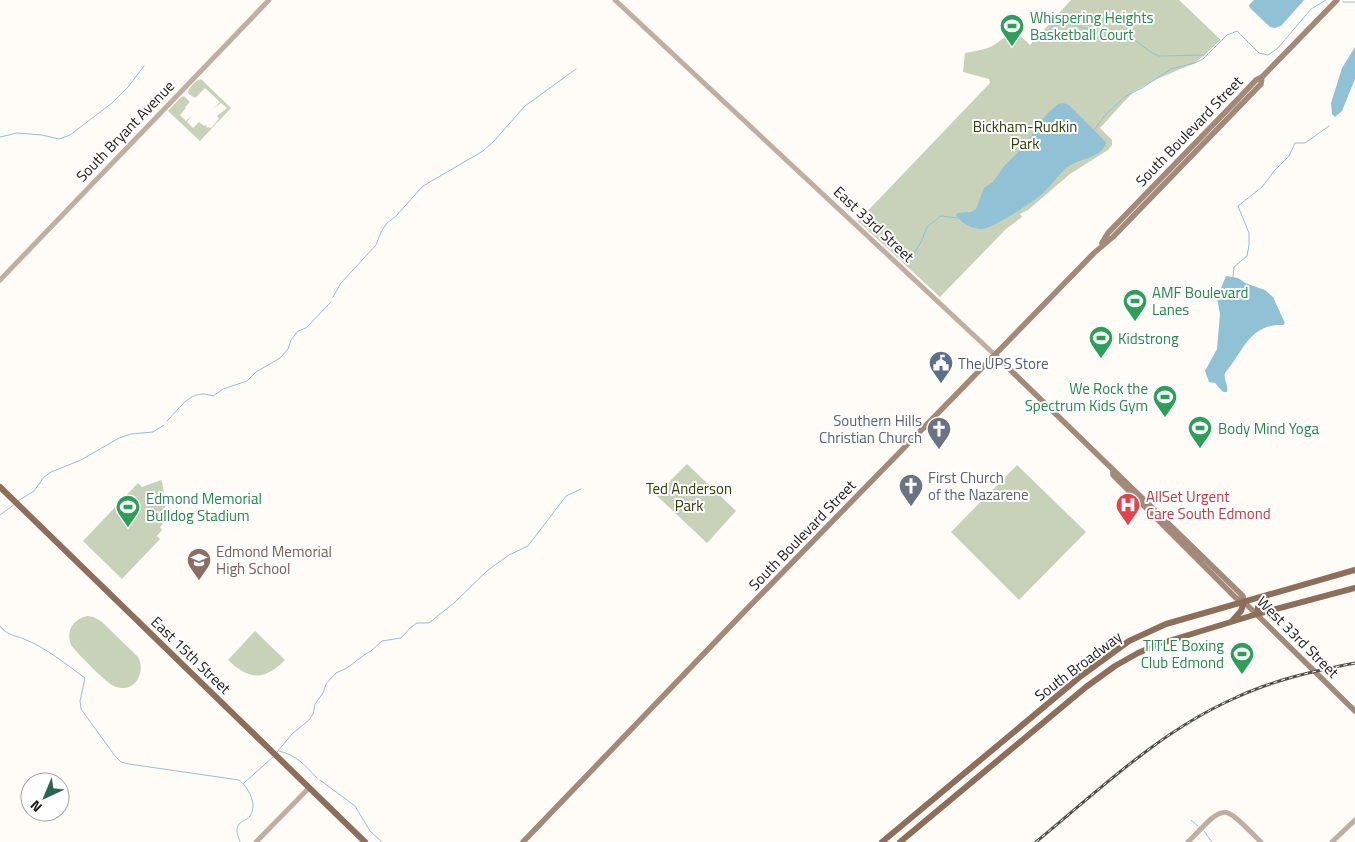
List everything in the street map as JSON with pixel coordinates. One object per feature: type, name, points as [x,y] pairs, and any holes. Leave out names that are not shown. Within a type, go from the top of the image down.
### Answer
[{"type":"main road","name":"South Boulevard Street","points":[[523,842],[1100,247],[1113,238],[1261,84],[1262,77],[1337,0]]},
{"type":"main road","name":"East 33rd Street","points":[[995,355],[1237,589],[1243,596],[1244,602]]},
{"type":"main road","name":"East 15th Street","points":[[0,487],[365,842]]},
{"type":"main road","name":"South Broadway","points":[[884,842],[1091,668],[1129,641],[1166,624],[1355,570]]},
{"type":"main road","name":"South Broadway","points":[[900,842],[1086,687],[1115,666],[1138,653],[1159,644],[1257,614],[1355,588]]},
{"type":"main road","points":[[1257,614],[1258,607],[1267,596]]},
{"type":"main road","name":"West 33rd Street","points":[[1244,602],[1355,712]]},
{"type":"main road","points":[[1230,623],[1241,611],[1244,602]]},
{"type":"main road","points":[[956,781],[963,790]]},
{"type":"main road","points":[[900,842],[916,823],[916,818],[913,816]]},
{"type":"street","name":"South Bryant Avenue","points":[[0,280],[269,0]]},
{"type":"street","name":"East 33rd Street","points":[[615,0],[995,355]]},
{"type":"street","points":[[256,842],[309,788]]},
{"type":"street","points":[[1188,842],[1216,814],[1222,812],[1231,813],[1261,842]]},
{"type":"street","points":[[1332,842],[1355,820]]},
{"type":"green space","name":"Bickham-Rudkin Park","points":[[1071,0],[1179,0],[1221,40],[1195,63],[1157,79],[1133,92],[1100,128],[1112,140],[1112,145],[1108,150],[1070,174],[1028,210],[1020,214],[1022,217],[1006,229],[940,297],[858,221],[990,83],[989,79],[963,72],[965,53],[992,46],[1013,29],[1030,45]]},
{"type":"green space","points":[[201,79],[231,108],[200,141],[168,111],[184,96],[190,102],[180,115],[186,121],[192,115],[187,122],[193,128],[199,122],[204,126],[206,125],[207,128],[211,128],[219,119],[217,116],[227,108],[221,103],[214,108],[220,102],[205,88],[195,98],[188,93],[189,89]]},
{"type":"green space","name":"Ted Anderson Park","points":[[687,464],[736,511],[707,543],[656,495]]},
{"type":"green space","points":[[1017,465],[1086,532],[1019,600],[951,532]]},
{"type":"green space","name":"Edmond Memorial Bulldog Stadium","points":[[161,480],[166,506],[162,512],[161,522],[163,524],[160,527],[162,530],[157,536],[160,539],[122,579],[83,541],[138,483],[142,487]]},
{"type":"green space","points":[[87,616],[94,617],[102,622],[138,657],[141,670],[132,685],[127,688],[114,686],[79,655],[71,645],[69,635],[74,623]]},
{"type":"green space","points":[[255,631],[285,660],[263,675],[250,674],[243,671],[228,660]]},
{"type":"water","points":[[1254,0],[1304,0],[1281,26],[1275,28],[1270,27],[1250,8],[1249,5]]},
{"type":"water","points":[[1355,47],[1355,79],[1342,111],[1335,117],[1332,114],[1331,103],[1342,68]]},
{"type":"water","points":[[1058,104],[1069,105],[1103,139],[1106,143],[1104,148],[1094,155],[1070,165],[1037,198],[995,224],[987,228],[978,229],[961,221],[956,215],[976,209],[984,188],[993,182],[1005,165],[1024,146],[1046,115]]},
{"type":"water","points":[[1226,276],[1238,278],[1245,283],[1265,290],[1273,297],[1285,323],[1262,329],[1248,340],[1225,373],[1227,392],[1223,392],[1215,383],[1209,382],[1205,371],[1217,349],[1220,314],[1217,298]]},
{"type":"waterway","points":[[1094,130],[1106,114],[1126,96],[1171,69],[1203,59],[1227,35],[1237,31],[1259,53],[1268,55],[1278,48],[1311,9],[1326,0]]},
{"type":"waterway","points":[[1343,2],[1355,2]]},
{"type":"waterway","points":[[1032,37],[1044,34],[1053,26],[1064,22],[1097,32],[1128,35],[1159,56],[1205,55]]},
{"type":"waterway","points":[[0,137],[17,133],[42,135],[59,139],[70,135],[112,103],[128,87],[144,66]]},
{"type":"waterway","points":[[333,297],[341,283],[376,245],[387,223],[396,216],[423,186],[483,151],[525,106],[576,69]]},
{"type":"waterway","points":[[1233,278],[1234,267],[1247,256],[1249,245],[1249,233],[1238,206],[1262,187],[1289,156],[1295,143],[1305,143],[1329,126]]},
{"type":"waterway","points":[[907,266],[927,227],[941,216],[958,218]]},
{"type":"waterway","points":[[167,421],[192,397],[205,394],[213,396],[223,389],[247,381],[256,372],[280,358],[288,349],[291,340],[298,331],[306,328],[331,302]]},
{"type":"waterway","points":[[18,501],[34,491],[44,477],[51,472],[81,460],[119,438],[131,434],[153,432],[164,425]]},
{"type":"waterway","points":[[277,752],[292,734],[309,720],[326,684],[336,673],[347,668],[382,641],[401,638],[417,623],[429,623],[454,603],[488,570],[509,555],[528,546],[566,496],[581,489]]},
{"type":"waterway","points":[[0,515],[15,504]]},
{"type":"waterway","points":[[0,626],[8,633],[32,642],[48,651],[85,678],[80,701],[81,709],[121,762],[239,780],[249,791],[253,806],[250,816],[240,823],[237,828],[240,842]]},
{"type":"waterway","points":[[279,751],[295,758],[317,778]]},
{"type":"waterway","points":[[244,783],[273,757]]},
{"type":"waterway","points":[[320,780],[355,806],[370,831],[382,842]]},
{"type":"waterway","points":[[1191,820],[1198,826]]},
{"type":"waterway","points":[[1204,831],[1212,842]]},
{"type":"railway","points":[[1036,842],[1107,782],[1181,727],[1249,692],[1279,681],[1355,663]]},
{"type":"place","name":"Whispering Heights Basketball Court","points":[[1012,47]]},
{"type":"place","name":"AMF Boulevard Lanes","points":[[1135,322]]},
{"type":"place","name":"Kidstrong","points":[[1101,359]]},
{"type":"place","name":"The UPS Store","points":[[941,384]]},
{"type":"place","name":"We Rock the Spectrum Kids Gym","points":[[1165,418]]},
{"type":"place","name":"Body Mind Yoga","points":[[1200,449]]},
{"type":"place","name":"Southern Hills Christian Church","points":[[939,450]]},
{"type":"place","name":"First Church of the Nazarene","points":[[911,507]]},
{"type":"place","name":"AllSet Urgent Care South Edmond","points":[[1128,526]]},
{"type":"place","name":"Edmond Memorial Bulldog Stadium","points":[[128,528]]},
{"type":"place","name":"Edmond Memorial High School","points":[[199,581]]},
{"type":"place","name":"TITLE Boxing Club Edmond","points":[[1242,675]]}]
